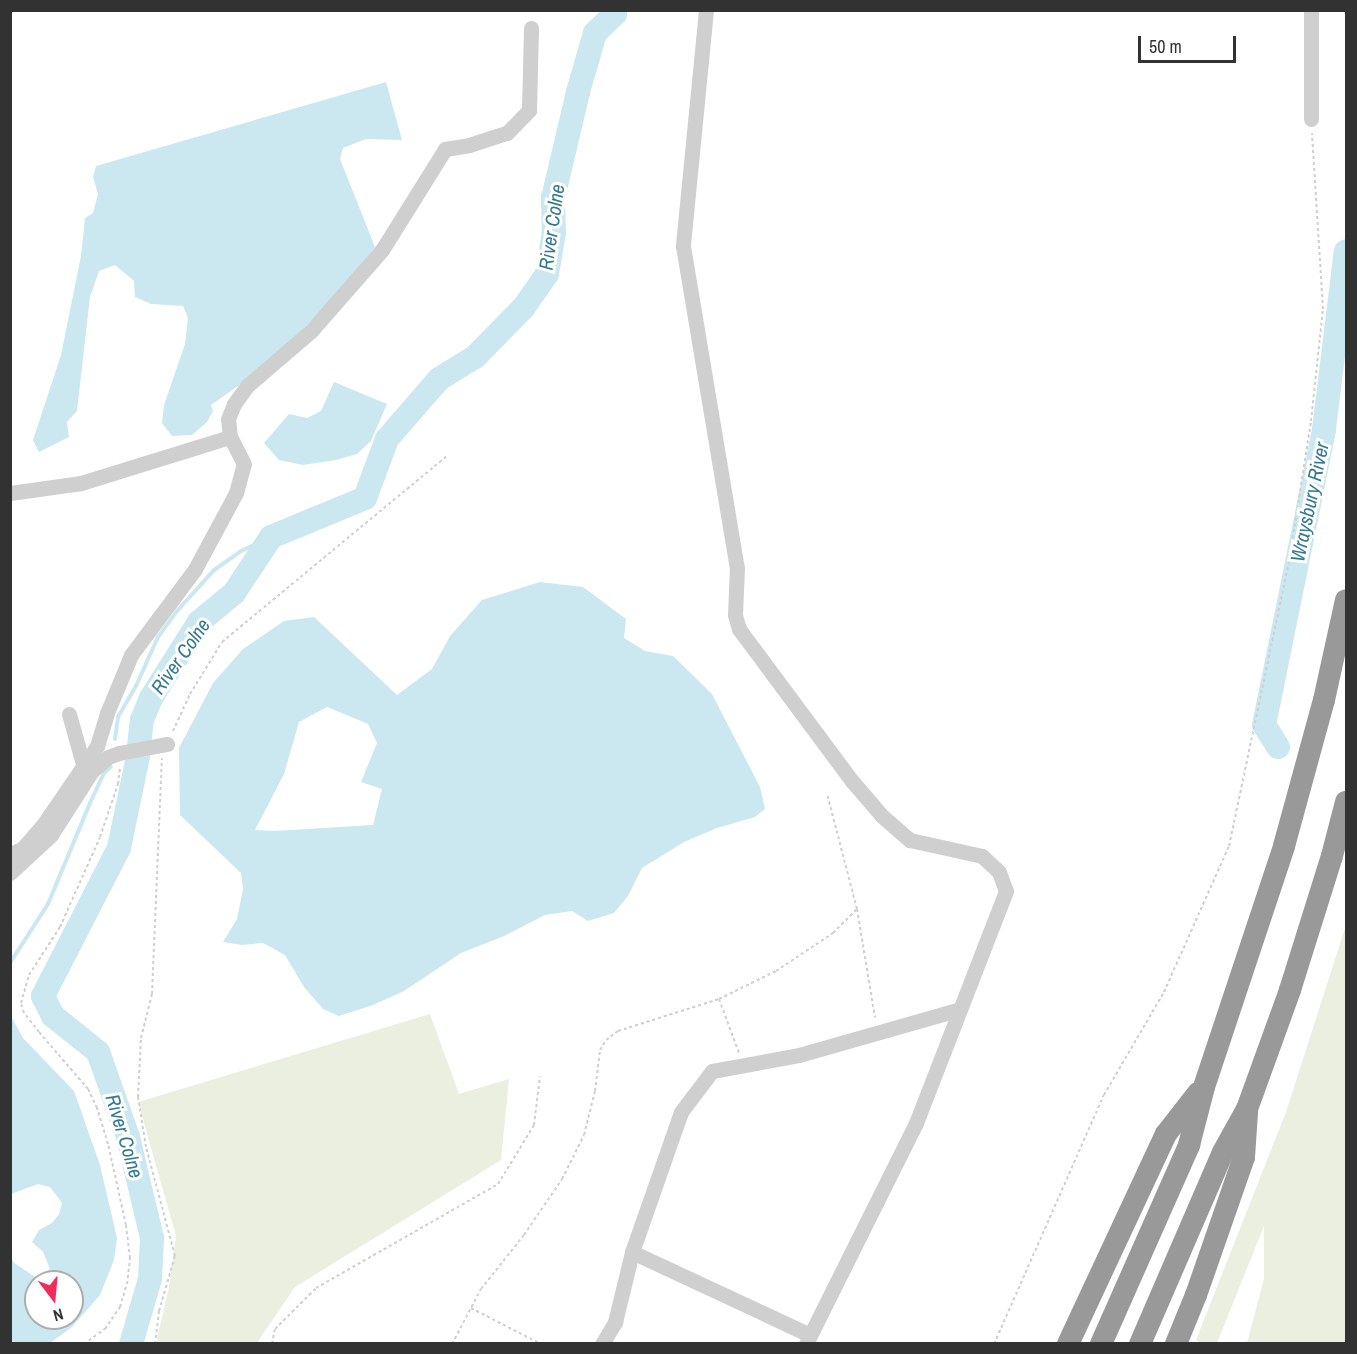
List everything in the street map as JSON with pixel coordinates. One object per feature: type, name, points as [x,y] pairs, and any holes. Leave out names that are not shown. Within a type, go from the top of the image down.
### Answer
[{"type":"highway","points":[[1101,1344],[1189,1145],[1204,1087],[1284,846],[1324,700],[1347,600]]},
{"type":"highway","points":[[1140,1344],[1223,1152],[1247,1109],[1290,990],[1347,802]]},
{"type":"highway","points":[[1068,1344],[1166,1134],[1204,1087]]},
{"type":"highway","points":[[1176,1344],[1196,1295],[1244,1157],[1247,1109]]},
{"type":"lane","points":[[632,1252],[808,1339],[916,1123],[1006,891],[999,872],[982,856],[910,840],[882,816],[847,775],[739,629],[735,615],[737,567],[683,246],[706,10]]},
{"type":"lane","points":[[1311,10],[1311,119]]},
{"type":"lane","points":[[10,854],[22,849],[43,825],[97,746],[107,713],[131,655],[195,569],[236,493],[243,464],[230,437],[228,419],[234,404],[247,387],[311,331],[382,250],[445,149],[507,133],[529,110],[531,28]]},
{"type":"lane","points":[[10,493],[81,483],[230,437]]},
{"type":"lane","points":[[69,714],[83,764]]},
{"type":"lane","points":[[10,873],[51,835],[92,771],[118,754],[162,745]]},
{"type":"lane","points":[[602,1344],[615,1322],[632,1252],[681,1112],[712,1071],[799,1055],[960,1009]]},
{"type":"path","points":[[994,1344],[1104,1095],[1164,992],[1228,846],[1287,573],[1311,421],[1323,309],[1311,119]]},
{"type":"path","points":[[155,1344],[159,1311],[175,1256],[146,1147],[138,1097],[141,1038],[152,994],[162,745],[222,642],[448,455]]},
{"type":"path","points":[[84,1344],[105,1329],[120,1307],[127,1284],[130,1258],[126,1225],[108,1144],[97,1108],[88,1089],[24,1013],[21,1003],[29,975],[60,927],[100,837],[118,784],[120,770],[118,754]]},
{"type":"path","points":[[827,794],[856,909],[877,1033]]},
{"type":"path","points":[[452,1344],[481,1289],[524,1235],[562,1179],[579,1144],[595,1091],[600,1050],[606,1040],[618,1031],[719,999],[795,958],[833,933],[856,909]]},
{"type":"path","points":[[719,999],[744,1066]]},
{"type":"path","points":[[272,1344],[275,1329],[316,1287],[498,1184],[534,1125],[540,1076]]},
{"type":"path","points":[[471,1308],[541,1344]]},
{"type":"green space","points":[[1346,925],[1346,1343],[1247,1343],[1264,1279],[1264,1226],[1217,1343],[1201,1343],[1196,1340],[1286,1112]]},
{"type":"green space","points":[[430,1014],[459,1094],[509,1079],[501,1160],[295,1287],[257,1343],[156,1343],[169,1287],[176,1236],[138,1102]]},
{"type":"water","points":[[386,82],[402,140],[366,139],[343,148],[340,159],[375,247],[343,288],[269,364],[211,405],[213,411],[207,422],[192,435],[172,436],[162,423],[164,405],[185,344],[188,318],[183,306],[151,304],[135,297],[134,281],[115,265],[99,271],[90,297],[77,411],[67,422],[69,437],[39,452],[33,440],[61,355],[81,256],[85,218],[93,213],[98,194],[93,177],[96,166]]},
{"type":"water","points":[[334,382],[387,404],[371,441],[357,454],[336,460],[303,465],[279,460],[264,443],[289,414],[307,418],[321,411]]},
{"type":"water","points":[[540,582],[583,587],[626,619],[624,638],[645,651],[673,656],[712,694],[760,787],[765,809],[755,817],[717,828],[684,842],[642,868],[628,896],[614,913],[588,921],[572,911],[545,915],[504,936],[461,953],[404,991],[373,1005],[339,1016],[323,1009],[304,987],[285,955],[263,943],[242,945],[223,942],[237,919],[243,889],[241,873],[180,815],[179,748],[213,683],[243,649],[284,621],[314,617],[397,695],[432,669],[450,636],[482,600]],"holes":[[[327,707],[368,724],[377,743],[361,782],[382,789],[373,825],[274,831],[255,830],[284,774],[299,722]]]},
{"type":"water","points":[[11,1016],[23,1038],[74,1091],[100,1165],[117,1238],[114,1260],[100,1295],[84,1313],[84,1270],[48,1270],[50,1269],[43,1252],[32,1242],[39,1230],[52,1223],[59,1214],[62,1203],[50,1187],[38,1184],[11,1194]]},
{"type":"water","points":[[11,1253],[13,1262],[25,1270],[24,1330],[68,1330],[50,1343],[11,1343]]},
{"type":"waterway","name":"River Colne","points":[[131,1344],[150,1279],[152,1238],[128,1137],[98,1052],[53,1016],[43,996],[119,848],[138,756],[142,720],[151,698],[199,622],[234,593],[271,537],[365,498],[387,439],[439,379],[475,357],[524,307],[547,274],[554,232],[553,198],[578,92],[595,33],[615,14],[613,10]]},
{"type":"waterway","name":"Wraysbury River","points":[[1278,747],[1264,725],[1324,429],[1346,251]]},
{"type":"waterway","points":[[115,739],[118,717],[136,686],[158,637],[177,611],[214,570],[241,551],[271,537]]},
{"type":"waterway","points":[[10,963],[48,904],[90,803],[104,773],[111,767]]}]
